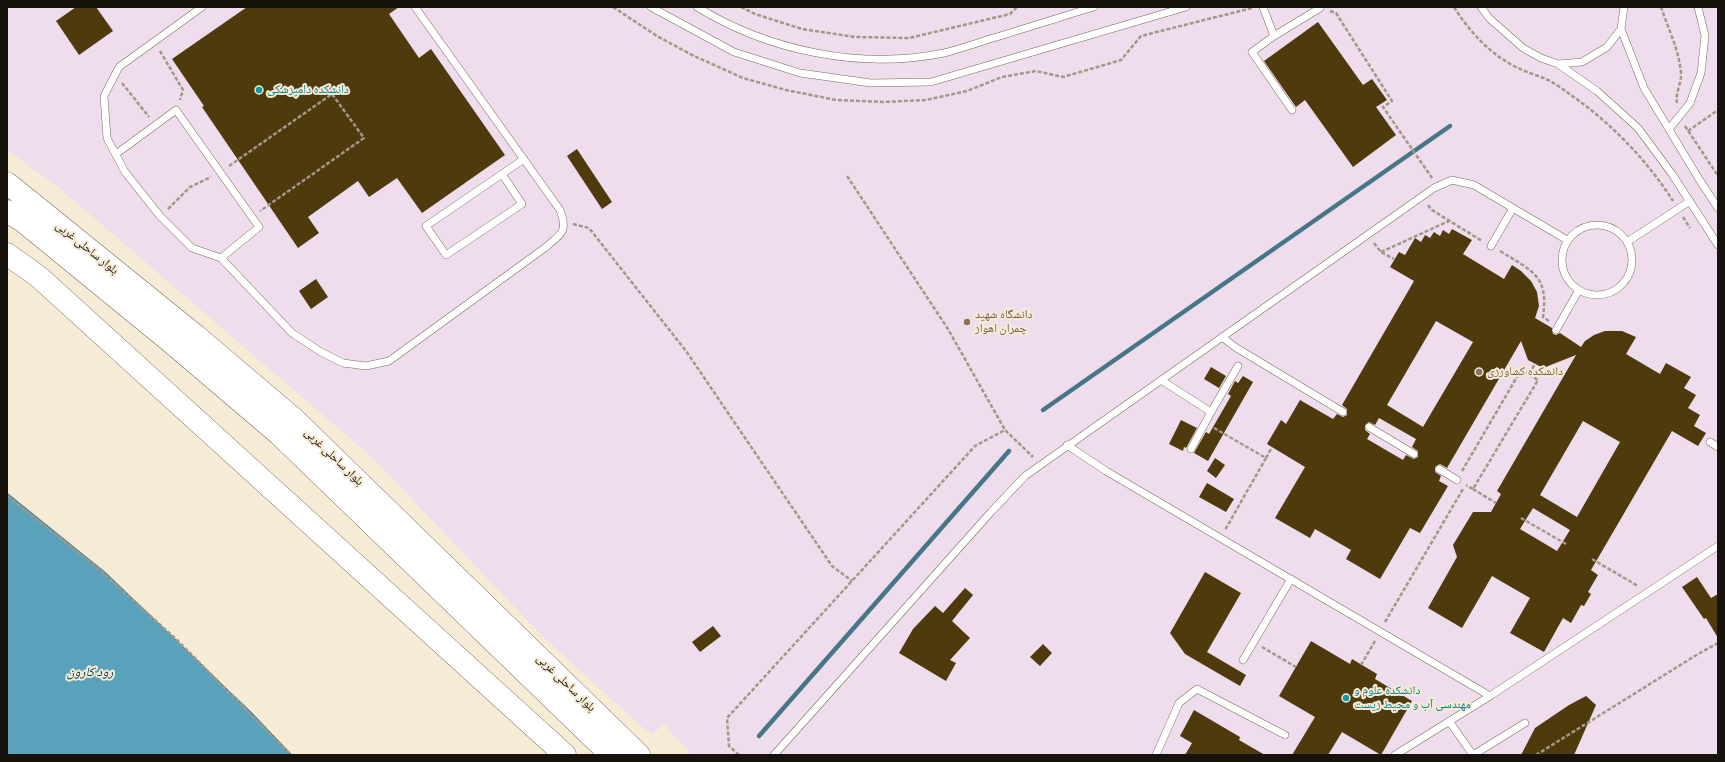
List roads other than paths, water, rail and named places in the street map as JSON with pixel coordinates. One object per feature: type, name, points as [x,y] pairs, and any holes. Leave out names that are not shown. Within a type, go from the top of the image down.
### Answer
[{"type":"main road","name":"بلوار ساحلی غربی","points":[[7,183],[195,336],[294,419],[640,755]]},
{"type":"main road","name":"بلوار ساحلی غربی","points":[[7,211],[24,222],[172,343],[280,435],[611,755]]},
{"type":"main road","points":[[7,254],[39,277],[565,755]]},
{"type":"lane","points":[[202,7],[119,66],[104,96],[107,138],[125,172],[160,216],[192,248],[221,258],[292,333],[321,352],[344,363],[366,366],[389,361],[546,247],[562,232],[565,223],[560,210],[416,7]]},
{"type":"lane","points":[[651,7],[734,52],[800,73],[871,83],[931,82],[1186,7]]},
{"type":"lane","points":[[697,7],[712,16],[773,43],[834,56],[894,60],[944,53],[1094,7]]},
{"type":"lane","points":[[1155,7],[1157,15]]},
{"type":"lane","points":[[1263,7],[1274,36]]},
{"type":"lane","points":[[1482,7],[1489,18],[1523,48],[1541,58],[1558,64],[1597,92],[1638,128],[1672,174],[1718,245]]},
{"type":"lane","points":[[1624,7],[1621,29],[1644,88],[1698,179],[1718,208]]},
{"type":"lane","points":[[1669,129],[1690,103],[1701,73],[1705,36],[1698,7]]},
{"type":"lane","points":[[1292,110],[1252,52],[1274,36],[1320,8]]},
{"type":"lane","points":[[1558,64],[1582,62],[1607,47],[1621,29]]},
{"type":"lane","points":[[116,154],[176,110],[259,227],[221,258]]},
{"type":"lane","points":[[502,174],[522,204],[446,255],[426,226],[502,174],[524,159]]},
{"type":"lane","points":[[774,755],[1025,476],[1067,445],[1422,197],[1452,180],[1474,185],[1567,240]]},
{"type":"lane","points":[[1627,242],[1690,201]]},
{"type":"lane","points":[[1492,246],[1513,208]]},
{"type":"lane","points":[[1596,224],[1613,228],[1626,239],[1627,242],[1632,255],[1631,272],[1621,286],[1606,294],[1589,295],[1579,290],[1574,287],[1564,273],[1561,256],[1567,240],[1580,228],[1596,224]]},
{"type":"lane","points":[[1557,328],[1579,290]]},
{"type":"lane","points":[[1222,337],[1235,347],[1343,412]]},
{"type":"lane","points":[[1191,449],[1238,366]]},
{"type":"lane","points":[[1161,380],[1211,412]]},
{"type":"lane","points":[[1369,427],[1414,454]]},
{"type":"lane","points":[[1710,442],[1718,447]]},
{"type":"lane","points":[[1067,445],[1106,471],[1490,696]]},
{"type":"lane","points":[[1439,469],[1457,480]]},
{"type":"lane","points":[[1395,755],[1490,696],[1718,546]]},
{"type":"lane","points":[[1243,660],[1290,579]]},
{"type":"lane","points":[[1156,755],[1178,703],[1197,689],[1285,735]]},
{"type":"lane","points":[[1449,721],[1473,755],[1525,723]]},
{"type":"water","name":"رود کارون","points":[[7,493],[106,573],[252,713],[292,755],[7,755]]},
{"type":"waterway","points":[[1043,410],[1450,126]]},
{"type":"waterway","points":[[759,736],[1009,451]]},
{"type":"place","name":"دانشکده دامپزشکی","points":[[259,90]]},
{"type":"place","name":"دانشگاه شهید چمران اهواز","points":[[967,322]]},
{"type":"place","name":"دانشکده کشاورزی","points":[[1479,372]]},
{"type":"place","name":"دانشکده علوم و مهندسی آب و محیط زیست","points":[[1346,698]]}]
